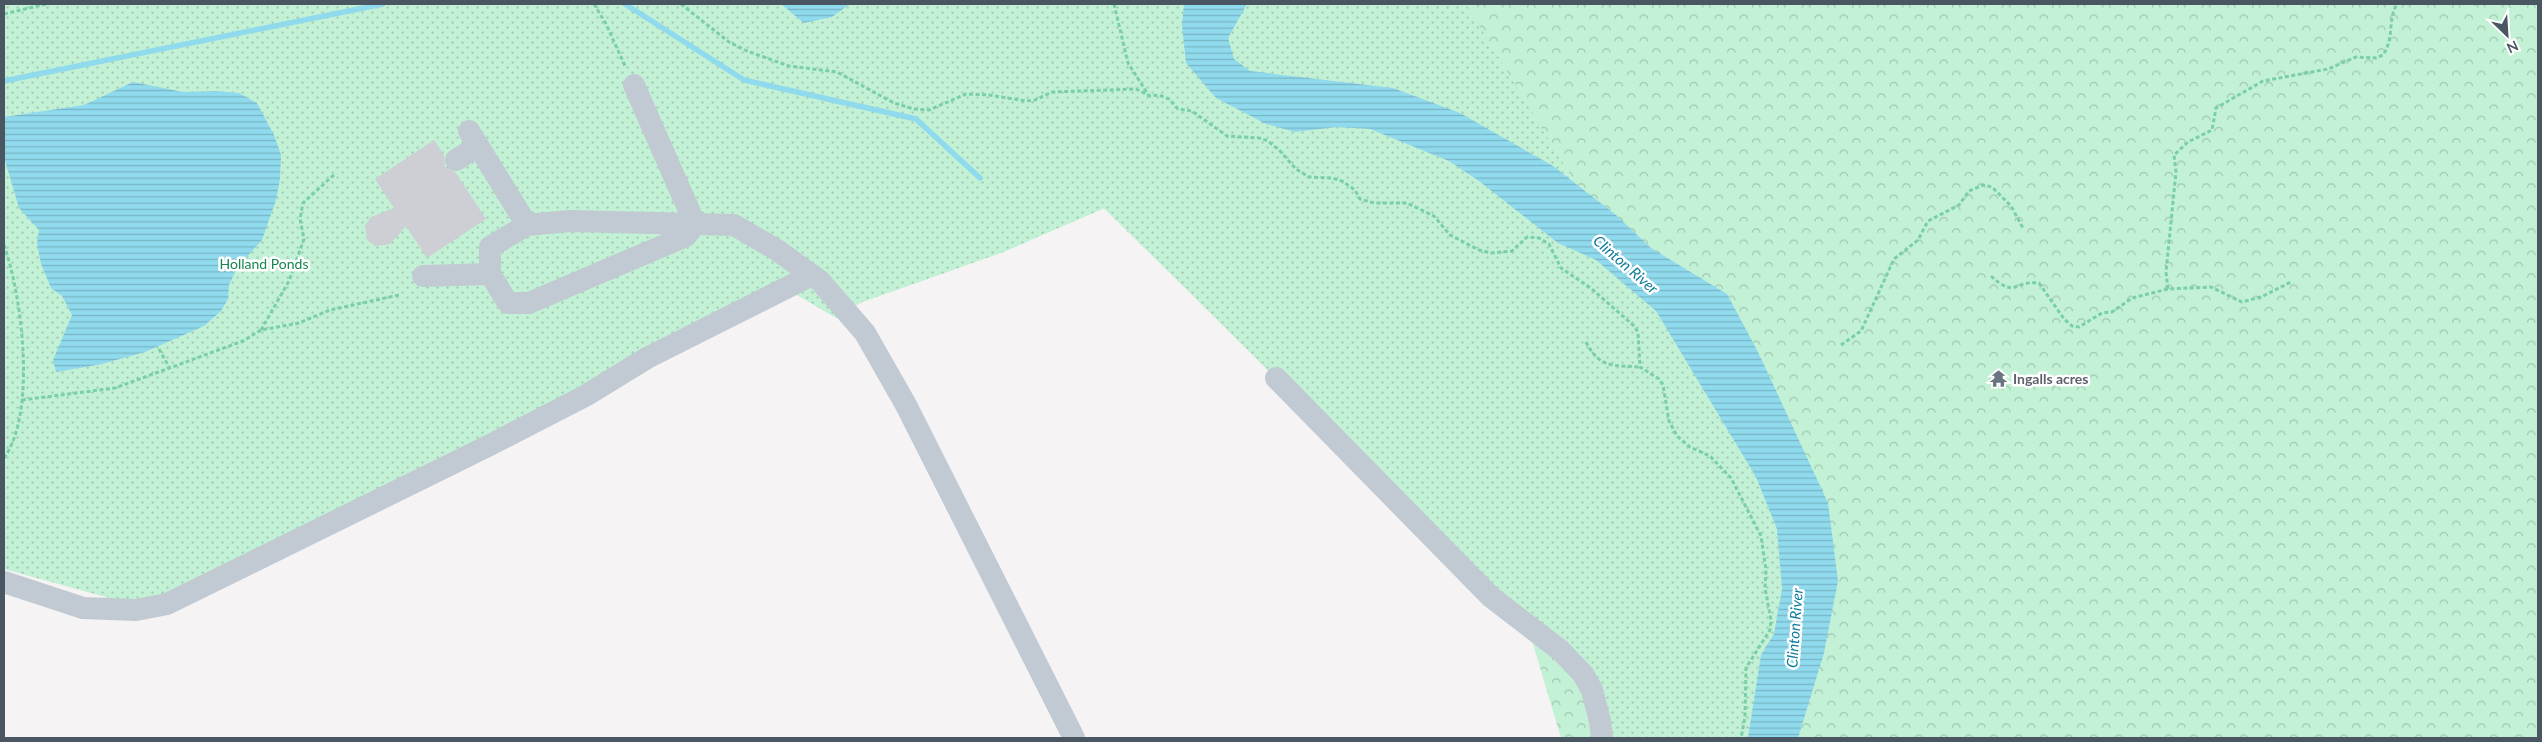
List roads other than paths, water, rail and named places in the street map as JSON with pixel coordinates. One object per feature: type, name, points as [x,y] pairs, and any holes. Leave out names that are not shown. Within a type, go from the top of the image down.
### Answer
[{"type":"lane","points":[[634,85],[695,224]]},
{"type":"lane","points":[[456,160],[473,139],[528,225]]},
{"type":"lane","points":[[695,224],[686,236],[529,302],[508,303],[490,274],[490,247],[528,225],[570,221],[695,224],[734,225],[777,250],[820,281],[865,333],[910,414],[1074,738]]},
{"type":"lane","points":[[423,276],[490,274]]},
{"type":"lane","points":[[4,582],[83,608],[136,610],[167,604],[464,458],[585,396],[647,358],[812,275]]},
{"type":"lane","points":[[1276,378],[1491,596],[1560,650],[1583,674],[1592,690],[1600,721],[1602,738]]},
{"type":"water","points":[[781,4],[850,4],[832,17],[804,23]]},
{"type":"water","name":"Clinton River","points":[[1184,4],[1247,4],[1228,38],[1234,59],[1250,71],[1393,88],[1460,113],[1553,166],[1616,215],[1651,248],[1727,294],[1759,354],[1828,503],[1838,581],[1824,653],[1798,738],[1748,738],[1761,655],[1774,634],[1782,589],[1777,529],[1756,477],[1656,311],[1596,260],[1558,243],[1479,181],[1449,161],[1370,129],[1337,127],[1295,132],[1266,124],[1216,98],[1186,63],[1182,25]]},
{"type":"water","points":[[133,82],[183,92],[215,91],[239,93],[257,103],[274,135],[281,155],[280,179],[276,200],[262,240],[237,268],[229,285],[228,299],[221,311],[204,326],[145,352],[102,364],[56,372],[53,360],[72,315],[62,296],[51,288],[41,264],[37,243],[39,230],[19,208],[4,157],[4,117],[84,105]]},
{"type":"waterway","points":[[4,81],[383,4]]},
{"type":"waterway","points":[[625,4],[744,80],[916,119],[980,178]]},
{"type":"place","name":"Ingalls acres","points":[[1999,378]]},
{"type":"park label","name":"Holland Ponds","points":[[264,263]]}]
